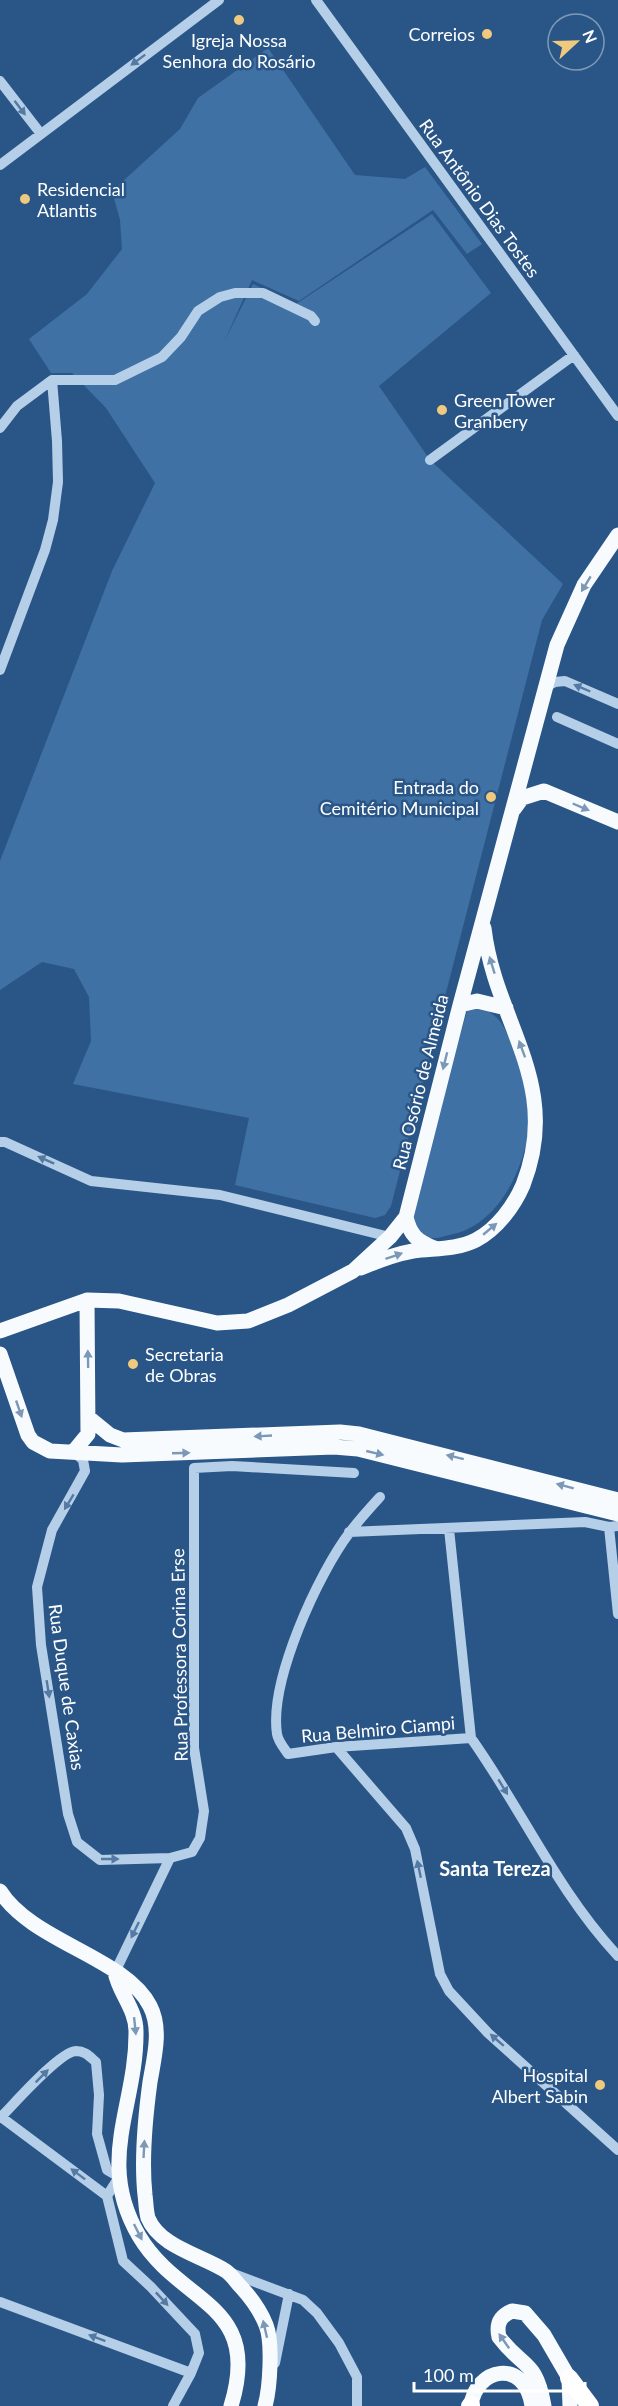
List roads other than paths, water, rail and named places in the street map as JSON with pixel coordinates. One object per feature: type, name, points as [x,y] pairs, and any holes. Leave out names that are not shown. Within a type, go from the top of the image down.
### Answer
[{"type":"highway","points":[[569,2378],[590,2406]]},
{"type":"main road","name":"Rua Osório de Almeida","points":[[0,1331],[87,1300],[119,1301],[216,1323],[248,1322],[288,1305],[353,1271],[390,1237],[407,1211],[557,645],[584,585],[618,536]]},
{"type":"main road","points":[[528,754],[531,775],[544,791],[618,822]]},
{"type":"main road","points":[[511,813],[522,798],[544,791]]},
{"type":"main road","points":[[353,1271],[404,1252],[431,1247],[462,1246],[477,1239],[492,1229],[512,1206],[526,1175],[532,1155],[536,1118],[535,1101],[525,1057],[491,965],[483,921]]},
{"type":"main road","points":[[460,1005],[477,1001],[506,1008]]},
{"type":"main road","points":[[407,1211],[411,1234],[431,1247]]},
{"type":"main road","points":[[390,1237],[431,1247]]},
{"type":"main road","points":[[74,1451],[88,1434],[87,1300]]},
{"type":"main road","points":[[0,1354],[33,1442],[50,1451],[340,1432],[359,1434],[510,1479],[615,1516]]},
{"type":"main road","points":[[88,1417],[123,1447]]},
{"type":"main road","points":[[0,1891],[9,1905],[50,1934],[115,1972],[135,1987],[151,2006],[157,2036],[146,2115],[142,2173],[148,2217],[157,2231],[168,2240],[228,2272],[254,2301],[267,2328],[270,2387],[265,2406]]},
{"type":"main road","points":[[115,1972],[118,1985],[131,2007],[135,2021],[135,2048],[118,2150],[119,2177],[139,2235],[159,2263],[206,2300],[227,2323],[238,2348],[237,2384],[231,2406]]},
{"type":"main road","points":[[129,2087],[131,2101],[146,2115]]},
{"type":"main road","points":[[119,2177],[142,2173]]},
{"type":"main road","points":[[544,2406],[540,2386],[534,2372],[499,2337],[497,2330],[501,2318],[512,2311],[525,2313],[544,2335],[569,2378],[570,2406]]},
{"type":"main road","points":[[471,2406],[473,2397],[481,2384],[494,2375],[510,2373],[527,2385],[532,2406]]},
{"type":"street","points":[[0,165],[219,0]]},
{"type":"street","name":"Rua Antônio Dias Tostes","points":[[316,0],[618,416]]},
{"type":"street","points":[[0,81],[40,134]]},
{"type":"street","points":[[0,428],[17,406],[52,380],[115,380],[162,357],[182,337],[198,311],[220,297],[235,293],[263,293],[310,316],[315,321]]},
{"type":"street","points":[[430,460],[574,356]]},
{"type":"street","points":[[0,670],[45,550],[53,520],[58,482],[52,380]]},
{"type":"street","points":[[546,687],[555,682],[565,681],[618,704]]},
{"type":"street","points":[[557,717],[618,744]]},
{"type":"street","points":[[0,1142],[5,1142],[91,1180],[220,1195],[390,1237]]},
{"type":"street","points":[[367,1232],[380,1230],[400,1220],[407,1211]]},
{"type":"street","name":"Rua Duque de Caxias","points":[[74,1451],[83,1460],[86,1471],[52,1530],[37,1587],[41,1645],[68,1814],[77,1842],[100,1860],[170,1858]]},
{"type":"street","name":"Rua Professora Corina Erse","points":[[170,1858],[192,1852],[201,1838],[204,1811],[194,1748],[194,1468],[232,1466],[354,1473]]},
{"type":"street","points":[[349,1532],[380,1497]]},
{"type":"street","points":[[349,1532],[585,1522],[615,1516],[618,1614]]},
{"type":"street","points":[[449,1529],[471,1738],[578,1909],[618,1956]]},
{"type":"street","name":"Rua Belmiro Ciampi","points":[[349,1532],[317,1588],[283,1669],[276,1710],[277,1736],[288,1754],[336,1747],[471,1738]]},
{"type":"street","points":[[336,1747],[406,1828],[415,1849],[440,1974],[449,1991],[488,2033],[618,2150]]},
{"type":"street","points":[[115,1972],[170,1858]]},
{"type":"street","points":[[107,2196],[119,2177],[106,2170],[97,2134],[99,2095],[96,2062],[84,2052],[72,2051],[56,2061],[0,2118],[107,2196],[123,2261],[195,2334],[199,2353],[191,2373],[172,2406]]},
{"type":"street","points":[[228,2272],[303,2300],[339,2343],[357,2377],[357,2406]]},
{"type":"street","points":[[270,2387],[289,2294]]},
{"type":"street","points":[[0,2302],[191,2373]]},
{"type":"place","name":"Igreja Nossa Senhora do Rosário","points":[[239,20]]},
{"type":"place","name":"Correios","points":[[487,34]]},
{"type":"place","name":"Residencial Atlantis","points":[[25,199]]},
{"type":"place","name":"Green Tower Granbery","points":[[442,410]]},
{"type":"place","name":"Entrada do Cemitério Municipal","points":[[491,797]]},
{"type":"place","name":"Secretaria de Obras","points":[[133,1364]]},
{"type":"place","name":"Hospital Albert Sabin","points":[[600,2085]]},
{"type":"district","name":"Santa Tereza","points":[[495,1868]]}]
